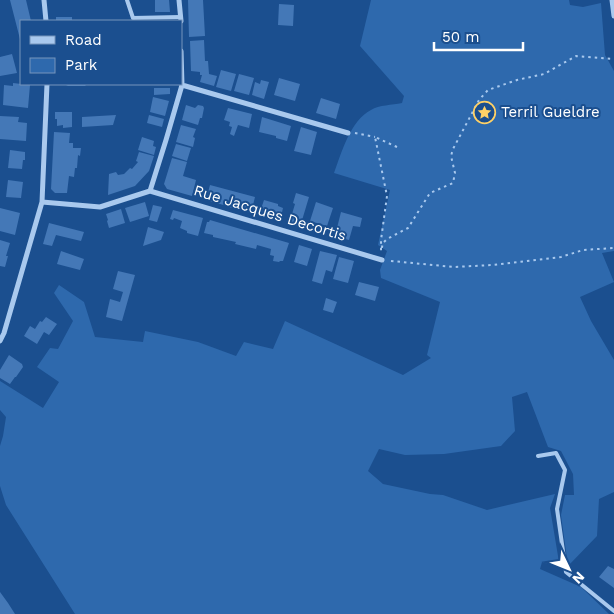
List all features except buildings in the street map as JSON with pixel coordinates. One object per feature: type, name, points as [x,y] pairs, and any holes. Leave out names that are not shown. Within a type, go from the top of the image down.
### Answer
[{"type":"street","points":[[44,0],[46,20]]},
{"type":"street","points":[[179,0],[180,19]]},
{"type":"street","points":[[612,0],[614,16]]},
{"type":"street","points":[[0,341],[4,333],[42,202],[47,85]]},
{"type":"street","points":[[42,202],[100,207],[150,191],[182,85],[348,133]]},
{"type":"street","name":"Rue Jacques Decortis","points":[[150,191],[382,260]]},
{"type":"lane","points":[[127,0],[133,18],[180,19]]},
{"type":"lane","points":[[538,456],[556,453],[564,470],[556,509],[566,572],[614,611]]},
{"type":"path","points":[[375,138],[387,196],[381,251],[383,243],[387,239],[408,228],[430,193],[453,183],[455,173],[451,156],[453,149],[479,100],[488,90],[517,80],[544,74],[576,56],[614,59]]},
{"type":"path","points":[[348,133],[375,138],[397,147]]},
{"type":"path","points":[[382,260],[454,267],[492,265],[561,257],[583,250],[614,248]]},
{"type":"green space","points":[[371,0],[569,0],[570,5],[583,7],[601,3],[605,55],[614,71],[614,251],[602,253],[614,282],[580,297],[591,321],[614,360],[614,492],[599,499],[597,536],[568,566],[561,515],[565,495],[574,495],[573,474],[561,451],[548,447],[527,392],[512,397],[515,431],[501,446],[444,454],[405,455],[379,449],[368,471],[383,484],[443,495],[487,510],[555,494],[550,508],[560,568],[542,562],[540,569],[581,587],[609,614],[75,614],[6,505],[0,486],[0,446],[6,417],[0,410],[0,381],[43,408],[59,382],[37,367],[50,348],[58,349],[73,321],[54,293],[59,285],[84,302],[95,337],[143,342],[145,331],[198,342],[236,356],[244,342],[273,349],[285,321],[403,375],[431,358],[427,355],[440,302],[381,278],[380,270],[387,251],[378,245],[390,190],[334,173],[352,129],[357,122],[374,108],[402,103],[404,96],[360,46]]},
{"type":"place","name":"Terril Gueldre","points":[[485,112]]}]
